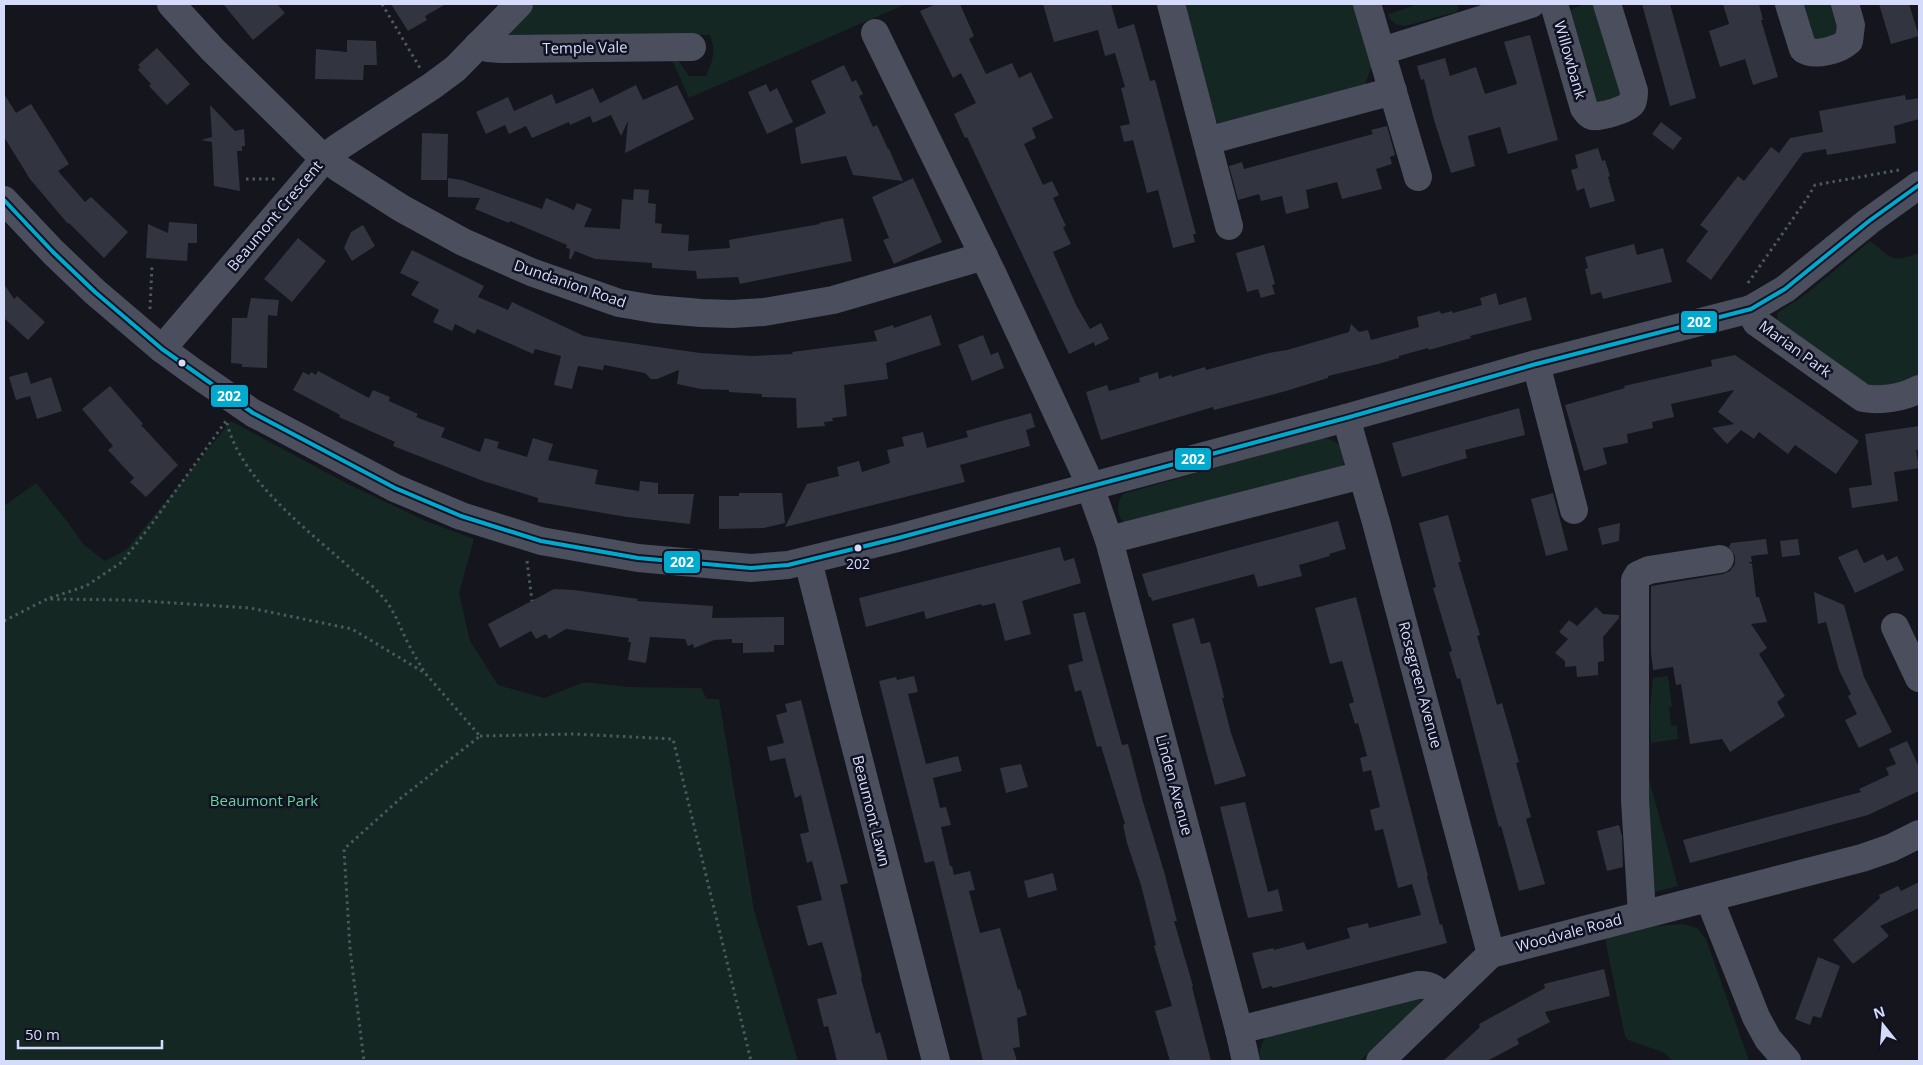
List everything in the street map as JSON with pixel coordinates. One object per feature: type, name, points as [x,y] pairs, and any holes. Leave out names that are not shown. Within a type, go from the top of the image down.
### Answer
[{"type":"street","name":"Beaumont Crescent","points":[[162,348],[325,158],[212,49],[171,4]]},
{"type":"street","points":[[325,158],[455,69],[519,4]]},
{"type":"street","points":[[1171,4],[1230,226]]},
{"type":"street","points":[[1367,4],[1418,177]]},
{"type":"street","points":[[1382,51],[1531,4]]},
{"type":"street","name":"Willowbank","points":[[1554,4],[1584,108],[1591,116],[1599,116],[1627,108],[1634,98],[1634,91],[1607,4]]},
{"type":"street","points":[[1789,4],[1803,49],[1808,53],[1815,54],[1844,46],[1849,41],[1851,25],[1845,4]]},
{"type":"street","name":"Linden Avenue","points":[[875,33],[984,256],[1085,473],[1109,540],[1238,1030]]},
{"type":"street","name":"Temple Vale","points":[[478,45],[501,49],[692,47]]},
{"type":"street","points":[[1207,141],[1393,91]]},
{"type":"street","name":"Dundanion Road","points":[[325,158],[401,208],[470,245],[517,266],[593,294],[619,303],[648,308],[701,314],[732,314],[785,309],[833,300],[984,256]]},
{"type":"street","name":"Marian Park","points":[[1913,188],[1785,290],[1749,297],[1756,322],[1863,398],[1876,400],[1903,395],[1919,389]]},
{"type":"street","points":[[4,200],[82,280],[162,348],[219,391],[260,417],[395,488],[478,522],[540,541],[638,558],[750,568],[788,565],[808,561],[1346,418],[1536,364],[1749,297]]},
{"type":"street","points":[[1536,364],[1574,510]]},
{"type":"street","name":"Rosegreen Avenue","points":[[1346,418],[1491,954]]},
{"type":"street","points":[[1109,540],[1362,475]]},
{"type":"street","points":[[1642,914],[1635,800],[1634,580],[1638,575],[1649,570],[1720,559]]},
{"type":"street","name":"Beaumont Lawn","points":[[808,561],[936,1061]]},
{"type":"street","points":[[1895,627],[1919,678]]},
{"type":"street","name":"Woodvale Road","points":[[1380,1061],[1491,954],[1862,858],[1891,848],[1919,834]]},
{"type":"street","points":[[1709,898],[1756,1017],[1768,1039],[1787,1061]]},
{"type":"street","points":[[1246,1061],[1238,1030],[1418,986],[1431,986],[1445,998]]},
{"type":"path","points":[[382,4],[432,86]]},
{"type":"path","points":[[246,179],[281,179]]},
{"type":"path","points":[[1749,297],[1815,185],[1913,188]]},
{"type":"path","points":[[149,315],[152,265]]},
{"type":"path","points":[[4,621],[48,598],[86,586],[122,562],[152,525],[229,415]]},
{"type":"path","points":[[227,420],[236,447],[260,482],[298,522],[380,594],[395,614],[407,642],[425,673],[480,736]]},
{"type":"path","points":[[527,559],[532,601]]},
{"type":"path","points":[[48,598],[128,600],[250,608],[352,629],[425,673]]},
{"type":"path","points":[[364,1061],[350,949],[344,849],[402,798],[480,736],[573,734],[673,739],[752,1061]]},
{"type":"green space","points":[[532,4],[906,4],[689,98],[672,60],[678,60],[689,76],[706,76],[713,56],[710,35],[520,40],[506,35],[507,30]]},
{"type":"green space","points":[[1183,4],[1356,4],[1372,65],[1364,88],[1219,125],[1215,118]]},
{"type":"green space","points":[[1419,4],[1457,4],[1459,11],[1405,26],[1394,23],[1388,14]]},
{"type":"green space","points":[[1584,4],[1597,4],[1623,96],[1594,107],[1570,10]]},
{"type":"green space","points":[[1800,4],[1835,4],[1839,36],[1813,42]]},
{"type":"green space","points":[[1870,241],[1896,259],[1919,253],[1919,376],[1873,394],[1778,322],[1777,313],[1806,294]]},
{"type":"green space","name":"Beaumont Park","points":[[231,421],[348,484],[426,521],[474,539],[459,593],[470,641],[498,685],[544,698],[584,682],[628,687],[701,688],[707,699],[719,699],[754,910],[798,1061],[4,1061],[4,506],[36,483],[83,544],[105,561],[126,550]]},
{"type":"green space","points":[[1320,438],[1332,440],[1341,447],[1344,457],[1341,470],[1126,524],[1120,518],[1118,506],[1123,494]]},
{"type":"green space","points":[[1668,676],[1672,707],[1669,707],[1671,726],[1677,725],[1678,739],[1651,743],[1650,708],[1653,678]]},
{"type":"green space","points":[[1648,775],[1678,886],[1655,892],[1651,890],[1643,777]]},
{"type":"green space","points":[[1683,924],[1697,928],[1706,939],[1749,1061],[1672,1061],[1665,1053],[1628,1040],[1625,1036],[1605,939],[1656,926]]},
{"type":"green space","points":[[1420,998],[1421,1001],[1410,1016],[1360,1061],[1261,1061],[1261,1048],[1267,1035]]},
{"type":"building","points":[[223,4],[277,4],[285,13],[253,40]]},
{"type":"building","points":[[391,4],[446,4],[425,16],[427,20],[408,31]]},
{"type":"building","points":[[936,4],[960,4],[974,36],[969,39],[986,74],[1012,63],[1019,78],[1031,72],[1053,118],[1032,128],[1036,138],[1024,144],[1043,185],[1052,181],[1059,195],[1053,198],[1066,226],[1063,227],[1071,244],[1053,252],[1076,305],[1090,329],[1101,323],[1109,339],[1095,346],[1094,342],[1069,354],[967,137],[965,138],[954,114],[976,103],[961,73],[953,78],[920,11]]},
{"type":"building","points":[[1043,4],[1111,4],[1118,29],[1134,24],[1150,81],[1155,80],[1196,234],[1193,234],[1195,242],[1173,248],[1158,190],[1147,193],[1133,140],[1124,142],[1120,126],[1130,124],[1121,88],[1125,87],[1115,53],[1105,56],[1098,30],[1054,42]]},
{"type":"building","points":[[1642,4],[1670,4],[1696,98],[1670,106]]},
{"type":"building","points":[[1723,4],[1759,4],[1763,20],[1761,20],[1778,77],[1753,85],[1745,59],[1720,67],[1709,31],[1729,24]]},
{"type":"building","points":[[1879,4],[1909,4],[1919,36],[1891,44]]},
{"type":"building","points":[[1530,35],[1558,140],[1508,154],[1500,127],[1468,136],[1475,166],[1451,173],[1434,120],[1424,79],[1421,80],[1417,66],[1445,58],[1450,76],[1476,67],[1485,94],[1517,84],[1504,42]]},
{"type":"building","points":[[347,40],[376,41],[377,65],[364,65],[363,80],[315,79],[316,49],[347,52]]},
{"type":"building","points":[[157,48],[190,84],[167,105],[149,86],[151,84],[138,70],[140,67],[138,65]]},
{"type":"building","points":[[844,65],[852,82],[856,80],[863,94],[859,96],[873,127],[877,125],[903,181],[853,175],[846,156],[801,164],[795,128],[826,113],[811,81]]},
{"type":"building","points":[[766,84],[770,92],[777,88],[793,122],[767,134],[748,92]]},
{"type":"building","points":[[636,85],[643,100],[677,85],[694,119],[625,153],[628,121],[621,136],[611,115],[593,123],[590,116],[570,125],[569,122],[532,138],[526,126],[509,134],[505,125],[486,134],[476,112],[508,97],[514,111],[552,94],[556,104],[593,88],[600,103]]},
{"type":"building","points":[[4,94],[16,113],[31,104],[69,164],[58,171],[85,202],[91,197],[128,232],[104,258],[68,224],[30,179],[4,137]]},
{"type":"building","points":[[1905,95],[1906,100],[1919,98],[1919,119],[1894,126],[1896,143],[1827,155],[1826,149],[1803,153],[1711,280],[1686,261],[1708,231],[1700,225],[1738,176],[1744,181],[1771,147],[1779,153],[1790,138],[1823,132],[1819,111]]},
{"type":"building","points":[[210,105],[235,131],[244,129],[245,146],[242,146],[242,151],[237,151],[240,191],[214,186],[212,142],[201,140],[212,137]]},
{"type":"building","points":[[1661,122],[1682,138],[1673,150],[1652,134]]},
{"type":"building","points":[[1387,126],[1395,155],[1390,157],[1392,164],[1376,169],[1382,189],[1342,199],[1337,182],[1306,190],[1309,208],[1286,214],[1282,196],[1261,201],[1259,194],[1238,200],[1229,166],[1242,162],[1244,169],[1373,134],[1371,130]]},
{"type":"building","points":[[422,133],[448,134],[447,180],[421,180]]},
{"type":"building","points":[[1598,148],[1602,161],[1605,160],[1615,201],[1590,208],[1584,188],[1577,191],[1571,170],[1578,168],[1575,155]]},
{"type":"building","points":[[448,178],[462,180],[542,209],[546,198],[573,211],[577,203],[592,209],[584,227],[620,229],[622,199],[633,200],[634,189],[649,190],[648,203],[656,204],[655,223],[662,224],[661,233],[689,235],[688,251],[730,248],[729,240],[820,224],[843,218],[852,261],[740,284],[738,277],[697,279],[696,271],[652,268],[652,263],[595,259],[575,251],[571,259],[569,259],[570,249],[566,248],[567,245],[510,221],[509,223],[475,209],[480,198],[448,197]]},
{"type":"building","points":[[913,178],[942,242],[894,264],[883,240],[889,238],[872,197]]},
{"type":"building","points":[[169,222],[197,224],[197,243],[188,243],[187,261],[146,258],[148,224],[168,233]]},
{"type":"building","points":[[363,225],[375,246],[352,261],[344,248],[351,232]]},
{"type":"building","points":[[298,238],[326,261],[292,302],[264,279]]},
{"type":"building","points":[[1634,244],[1637,255],[1663,248],[1672,282],[1603,299],[1601,292],[1591,295],[1585,269],[1588,268],[1585,257]]},
{"type":"building","points":[[1264,245],[1275,284],[1272,285],[1275,294],[1261,298],[1258,289],[1247,292],[1236,253]]},
{"type":"building","points":[[412,250],[484,286],[478,297],[508,310],[512,302],[584,336],[700,353],[753,356],[793,354],[792,352],[877,341],[874,331],[893,325],[894,328],[931,315],[941,345],[886,363],[888,379],[844,385],[847,416],[832,418],[833,421],[824,422],[825,426],[797,428],[796,398],[762,397],[762,394],[701,389],[677,384],[679,370],[657,379],[651,379],[645,373],[604,365],[603,370],[578,366],[572,389],[554,385],[561,356],[535,349],[533,354],[477,329],[475,334],[455,324],[452,331],[433,322],[439,310],[411,295],[419,282],[400,273]]},
{"type":"building","points":[[4,284],[14,299],[17,296],[45,322],[28,340],[4,318]]},
{"type":"building","points":[[1496,293],[1499,305],[1526,297],[1532,320],[1470,336],[1471,338],[1429,350],[1428,348],[1399,356],[1399,358],[1378,364],[1328,376],[1328,378],[1286,391],[1214,410],[1213,407],[1101,440],[1086,392],[1107,385],[1109,391],[1140,382],[1139,378],[1158,372],[1159,379],[1171,375],[1172,377],[1205,367],[1206,370],[1287,350],[1349,332],[1351,324],[1359,332],[1368,330],[1371,340],[1419,327],[1417,317],[1440,311],[1441,314],[1452,311],[1453,313],[1482,305],[1480,298]]},
{"type":"building","points":[[251,298],[279,300],[277,316],[268,315],[267,368],[242,367],[242,364],[231,363],[232,318],[247,318]]},
{"type":"building","points":[[983,335],[991,355],[998,352],[1004,368],[972,381],[958,345]]},
{"type":"building","points":[[1735,355],[1859,441],[1836,474],[1795,445],[1788,454],[1759,432],[1754,439],[1741,430],[1727,444],[1712,428],[1734,424],[1718,412],[1734,390],[1671,404],[1674,417],[1652,422],[1653,428],[1627,434],[1628,443],[1603,448],[1607,464],[1584,471],[1565,405],[1625,388],[1624,386],[1712,366],[1711,360]]},
{"type":"building","points":[[318,371],[369,398],[373,390],[390,397],[389,401],[418,414],[416,417],[445,428],[441,437],[480,452],[485,438],[499,442],[497,448],[527,457],[533,438],[553,444],[548,460],[598,470],[595,484],[639,491],[640,481],[658,483],[658,494],[694,494],[690,524],[627,517],[538,502],[538,498],[483,481],[393,446],[395,442],[339,417],[340,415],[293,390],[303,372],[309,375],[311,372],[316,375]]},
{"type":"building","points":[[27,372],[31,384],[51,377],[62,411],[37,419],[30,396],[16,400],[9,377]]},
{"type":"building","points":[[110,386],[143,424],[141,425],[178,465],[146,497],[130,482],[134,478],[108,450],[113,446],[82,409]]},
{"type":"building","points":[[1519,408],[1525,435],[1465,450],[1467,458],[1402,477],[1392,443]]},
{"type":"building","points":[[1031,413],[1035,427],[1026,430],[1030,446],[960,465],[965,482],[785,527],[807,484],[839,476],[837,467],[859,461],[862,472],[890,463],[887,450],[904,446],[902,437],[923,432],[927,448],[968,437],[966,431]]},
{"type":"building","points":[[1919,426],[1919,450],[1916,450],[1919,468],[1894,472],[1898,501],[1852,508],[1849,488],[1872,485],[1865,434]]},
{"type":"building","points":[[739,493],[782,493],[785,523],[764,528],[719,529],[719,496],[739,496]]},
{"type":"building","points":[[1553,493],[1568,550],[1546,556],[1531,499]]},
{"type":"building","points":[[1448,515],[1461,562],[1458,562],[1480,635],[1477,636],[1497,705],[1502,703],[1519,762],[1516,763],[1531,817],[1526,819],[1545,884],[1519,891],[1501,826],[1499,827],[1460,678],[1457,679],[1449,652],[1452,651],[1433,588],[1436,587],[1419,523]]},
{"type":"building","points":[[1338,521],[1346,549],[1299,565],[1302,576],[1258,587],[1254,574],[1152,601],[1151,597],[1149,597],[1142,574]]},
{"type":"building","points":[[1620,523],[1619,541],[1602,545],[1598,528]]},
{"type":"building","points":[[1766,539],[1768,554],[1751,556],[1752,562],[1748,562],[1752,564],[1756,597],[1759,597],[1767,622],[1751,624],[1767,648],[1759,654],[1785,696],[1777,702],[1785,716],[1730,752],[1722,739],[1690,744],[1681,684],[1676,685],[1673,667],[1653,670],[1651,653],[1651,586],[1723,574],[1730,571],[1735,564],[1735,556],[1729,547],[1731,543]]},
{"type":"building","points":[[1798,539],[1800,555],[1782,557],[1780,541]]},
{"type":"building","points":[[1060,547],[1064,561],[1074,558],[1081,583],[1022,601],[1031,634],[1005,641],[995,603],[982,606],[981,604],[926,619],[924,611],[866,627],[859,598]]},
{"type":"building","points":[[1857,549],[1864,563],[1883,554],[1887,561],[1897,556],[1904,570],[1855,593],[1838,557]]},
{"type":"building","points":[[554,589],[638,599],[637,601],[713,606],[712,618],[784,617],[784,645],[774,645],[774,652],[743,653],[743,643],[732,643],[732,639],[714,640],[694,648],[693,644],[688,646],[685,639],[650,637],[646,663],[628,660],[631,642],[628,642],[629,638],[566,629],[549,639],[546,634],[536,639],[531,631],[500,648],[488,624]]},
{"type":"building","points":[[1814,592],[1844,605],[1864,677],[1892,732],[1859,748],[1845,720],[1857,714],[1848,696],[1851,694],[1839,670],[1826,622],[1818,624]]},
{"type":"building","points":[[1356,597],[1427,877],[1447,943],[1273,988],[1272,986],[1262,989],[1252,953],[1273,948],[1274,950],[1304,942],[1307,950],[1350,938],[1347,928],[1368,923],[1369,928],[1421,915],[1412,884],[1398,888],[1383,829],[1375,831],[1370,810],[1380,807],[1371,770],[1363,772],[1360,758],[1367,756],[1358,723],[1355,724],[1349,704],[1354,702],[1342,661],[1330,664],[1315,608]]},
{"type":"building","points":[[1596,607],[1603,614],[1619,615],[1619,618],[1603,637],[1604,661],[1598,662],[1598,675],[1577,677],[1576,666],[1565,667],[1565,661],[1555,653],[1568,639],[1559,632],[1569,620],[1577,626]]},
{"type":"building","points":[[1085,612],[1122,745],[1128,744],[1165,875],[1177,921],[1174,921],[1193,986],[1211,1061],[1170,1061],[1155,1011],[1172,1006],[1154,946],[1156,945],[1141,885],[1127,843],[1123,825],[1125,824],[1101,746],[1097,747],[1081,690],[1075,692],[1068,665],[1083,661],[1073,614]]},
{"type":"building","points":[[1194,618],[1201,644],[1210,642],[1231,733],[1246,776],[1215,785],[1172,624]]},
{"type":"building","points":[[914,676],[918,692],[908,694],[926,764],[958,756],[962,771],[933,778],[940,808],[946,807],[951,825],[941,827],[950,866],[952,866],[954,875],[970,871],[975,890],[969,891],[980,933],[1000,928],[1018,990],[1020,989],[1027,1015],[1017,1018],[1020,1047],[1013,1048],[1017,1061],[983,1061],[934,861],[925,863],[879,681],[896,677],[897,680]]},
{"type":"building","points":[[801,700],[848,883],[840,885],[861,978],[876,1034],[880,1032],[888,1061],[837,1061],[828,1026],[824,1027],[817,999],[837,994],[822,942],[808,946],[797,906],[822,900],[812,861],[807,863],[800,834],[809,832],[801,795],[795,798],[785,758],[770,761],[767,747],[784,743],[776,715],[787,712],[785,704]]},
{"type":"building","points":[[1907,741],[1919,767],[1919,791],[1868,815],[1690,863],[1683,840],[1861,792],[1859,789],[1889,775],[1886,768],[1896,764],[1889,749]]},
{"type":"building","points":[[1021,764],[1028,787],[1006,793],[1000,768]]},
{"type":"building","points":[[1245,802],[1268,892],[1278,889],[1283,911],[1248,918],[1220,807]]},
{"type":"building","points":[[1619,825],[1622,836],[1623,867],[1607,871],[1597,831]]},
{"type":"building","points":[[1053,873],[1057,890],[1028,898],[1024,881]]},
{"type":"building","points":[[1919,882],[1919,908],[1880,926],[1889,936],[1853,964],[1833,940],[1880,898],[1879,895],[1898,886],[1901,891]]},
{"type":"building","points":[[1818,957],[1840,966],[1821,1018],[1813,1016],[1810,1025],[1795,1019]]},
{"type":"building","points":[[1604,969],[1610,996],[1545,1012],[1550,1022],[1517,1039],[1519,1044],[1487,1061],[1443,1061],[1480,1027],[1479,1024],[1545,988],[1544,984]]},
{"type":"transit line","name":"202","points":[[4,200],[53,252],[95,292],[162,349],[253,413],[395,488],[461,516],[541,541],[638,558],[751,568],[788,565],[898,538],[1346,418],[1536,364],[1751,309],[1785,289],[1869,221],[1919,185]]},
{"type":"place","name":"202","points":[[858,548]]}]
